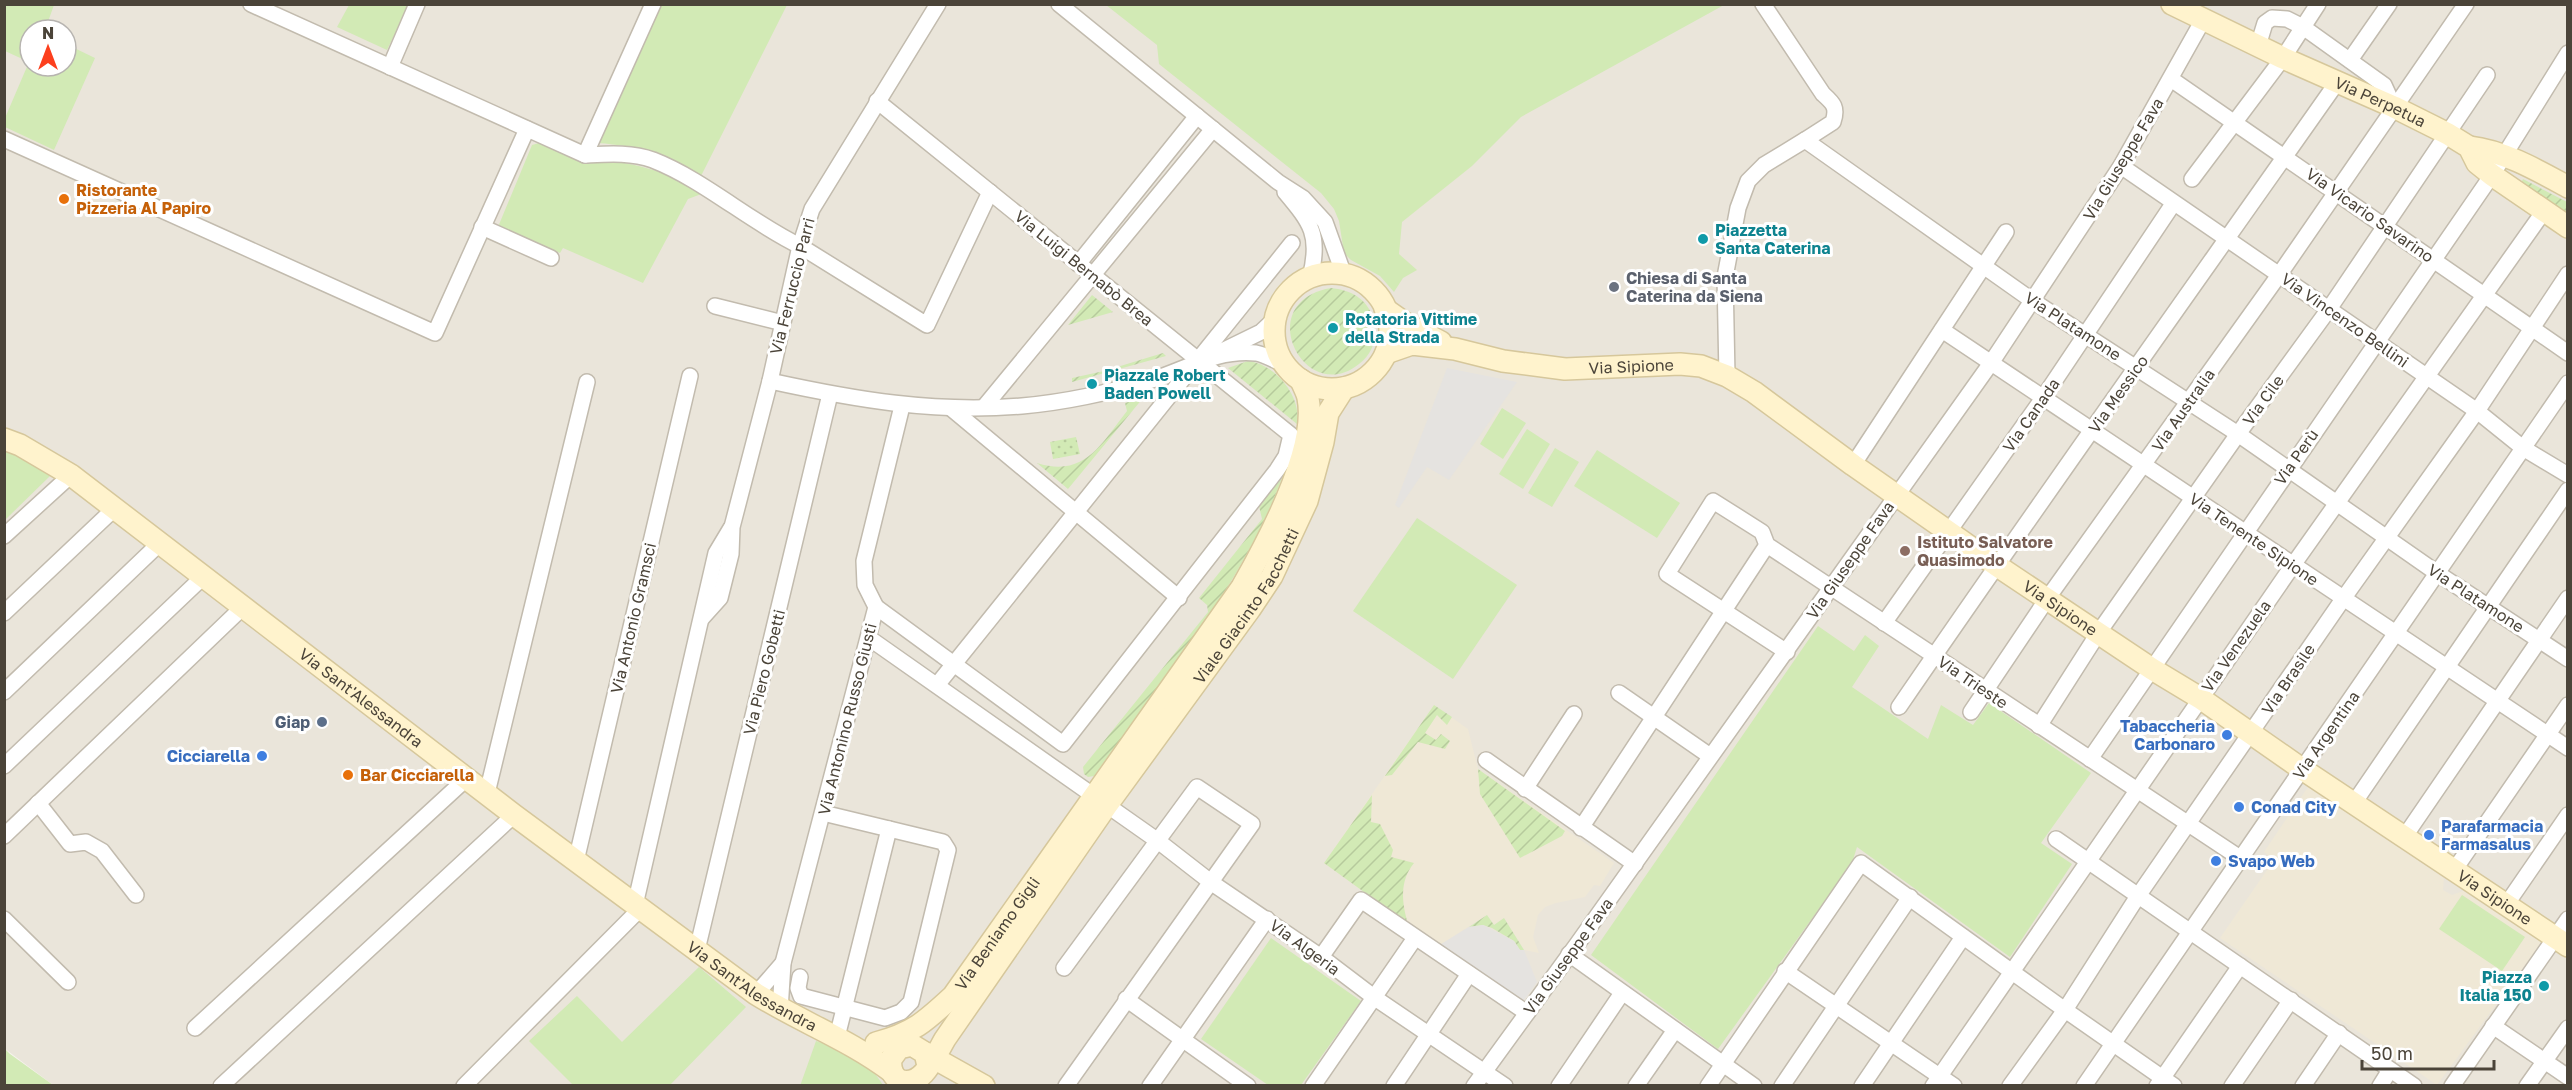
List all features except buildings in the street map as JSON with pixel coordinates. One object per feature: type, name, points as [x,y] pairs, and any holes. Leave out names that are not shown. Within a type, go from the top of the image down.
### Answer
[{"type":"street","points":[[390,67],[417,4]]},
{"type":"street","points":[[585,155],[653,4]]},
{"type":"street","name":"Via Ferruccio Parri","points":[[637,907],[702,618],[720,598],[730,554],[732,527],[770,381],[800,246],[812,209],[938,4]]},
{"type":"street","points":[[1059,4],[1278,182],[1303,198],[1325,222],[1344,274]]},
{"type":"street","points":[[1727,376],[1725,277],[1738,208],[1748,181],[1764,165],[1833,122],[1836,112],[1834,104],[1822,94],[1763,4]]},
{"type":"street","name":"Via Perpetua","points":[[2172,4],[2448,134],[2469,147],[2478,163],[2492,175],[2568,227]]},
{"type":"street","points":[[2192,179],[2283,58],[2318,4]]},
{"type":"street","points":[[2350,60],[2389,4]]},
{"type":"street","name":"Via Australia","points":[[1971,712],[2466,4]]},
{"type":"street","points":[[252,5],[585,155],[628,155],[653,160],[700,186],[780,237],[800,246],[927,325],[990,192]]},
{"type":"street","points":[[2258,46],[2265,23],[2272,18],[2287,19],[2303,27],[2384,85],[2394,107]]},
{"type":"street","name":"Via Giuseppe Fava","points":[[1474,1086],[1635,864],[1991,363],[2121,166],[2203,20]]},
{"type":"street","name":"Via Perù","points":[[2090,759],[2492,175],[2568,53]]},
{"type":"street","name":"Via Cile","points":[[2039,726],[2099,632],[2329,309],[2487,75]]},
{"type":"street","name":"Via Vicario Savarino","points":[[2171,79],[2568,353]]},
{"type":"street","name":"Via Messico","points":[[1899,707],[1996,565],[2338,81]]},
{"type":"street","name":"Via Luigi Bernabò Brea","points":[[877,101],[1078,264],[1203,360],[1290,435],[1286,456],[1278,470],[1179,598]]},
{"type":"street","points":[[1078,264],[1197,116]]},
{"type":"street","points":[[4,139],[435,333],[527,129]]},
{"type":"street","points":[[984,407],[1213,129]]},
{"type":"street","name":"Via Platamone","points":[[1805,140],[2033,301],[2238,434],[2386,538],[2568,659]]},
{"type":"street","points":[[2469,147],[2485,148],[2532,168],[2568,187]]},
{"type":"street","name":"Via Vincenzo Bellini","points":[[2121,166],[2477,411],[2523,448],[2568,475]]},
{"type":"street","points":[[1278,182],[1307,218],[1312,231],[1314,261],[1310,278]]},
{"type":"street","name":"Via Canada","points":[[1884,623],[2043,398],[2174,204]]},
{"type":"street","name":"Via Venezuela","points":[[1936,1080],[2293,565],[2544,211]]},
{"type":"street","points":[[482,227],[551,258]]},
{"type":"street","points":[[1853,465],[2006,232]]},
{"type":"street","points":[[937,685],[1076,511],[1203,360],[1292,243]]},
{"type":"street","points":[[770,381],[902,406],[952,409],[1069,400],[1157,378],[1203,360],[1261,332],[1276,318],[1288,293],[1310,278],[1327,274],[1344,274],[1369,287],[1385,309],[1405,323],[1455,349]]},
{"type":"street","name":"Via Brasile","points":[[2010,1086],[2065,1010],[2138,896],[2343,598],[2477,411],[2568,274]]},
{"type":"street","points":[[715,306],[783,323]]},
{"type":"street","points":[[1203,360],[1256,354],[1285,365],[1301,380],[1315,387],[1344,388],[1362,381],[1376,369],[1386,353],[1390,338],[1385,309]]},
{"type":"street","points":[[1276,318],[1275,342],[1285,365]]},
{"type":"street","name":"Via Tenente Sipione","points":[[1942,330],[2568,748]]},
{"type":"street","points":[[1386,353],[1412,344],[1455,349]]},
{"type":"street","name":"Via Sipione","points":[[1455,349],[1503,362],[1565,369],[1680,364],[1701,366],[1727,376],[1754,392],[1853,465],[1996,565],[2152,669],[2200,698],[2561,942]]},
{"type":"street","name":"Via Antonio Gramsci","points":[[576,861],[690,376]]},
{"type":"street","name":"Viale Giacinto Facchetti","points":[[1100,800],[1242,587],[1269,541],[1291,487],[1303,448],[1309,413],[1308,396],[1301,380]]},
{"type":"street","points":[[487,793],[586,382]]},
{"type":"street","name":"Via Argentina","points":[[2084,1086],[2568,383]]},
{"type":"street","name":"Viale Giacinto Facchetti","points":[[1100,800],[1272,576],[1307,501],[1323,442],[1328,413],[1344,388]]},
{"type":"street","name":"Via Piero Gobetti","points":[[697,950],[830,394]]},
{"type":"street","name":"Via Antonino Russo Giusti","points":[[783,963],[876,607],[866,585],[864,561],[902,406]]},
{"type":"street","points":[[876,607],[1063,744],[1179,598],[952,409]]},
{"type":"street","name":"Via Sant'Alessandra","points":[[4,438],[20,444],[71,475],[514,815],[756,994],[780,1010],[837,1037]]},
{"type":"street","points":[[4,536],[71,475]]},
{"type":"street","points":[[2354,803],[2487,604],[2568,490]]},
{"type":"street","name":"Via Trieste","points":[[1725,611],[1667,574],[1713,501],[1762,532],[1767,545],[2240,858]]},
{"type":"street","points":[[4,613],[114,509]]},
{"type":"street","points":[[4,692],[160,543]]},
{"type":"street","points":[[1581,828],[1767,545]]},
{"type":"street","points":[[4,766],[204,576]]},
{"type":"street","points":[[2404,836],[2568,598]]},
{"type":"street","points":[[4,836],[243,607]]},
{"type":"street","points":[[1725,611],[1786,652]]},
{"type":"street","name":"Via Algeria","points":[[869,638],[1158,841],[1212,883],[1321,957],[1375,998],[1505,1086]]},
{"type":"street","points":[[1619,693],[1710,756]]},
{"type":"street","points":[[2455,869],[2568,705]]},
{"type":"street","points":[[1525,789],[1574,714]]},
{"type":"street","points":[[1486,760],[1635,864]]},
{"type":"street","points":[[195,1028],[467,778]]},
{"type":"street","points":[[1064,968],[1197,787],[1252,824],[1066,1086]]},
{"type":"street","name":"Via Beniamo Gigli","points":[[876,1043],[917,1028],[953,996],[1100,800]]},
{"type":"street","name":"Via Beniamo Gigli","points":[[921,1059],[945,1039],[1100,800]]},
{"type":"street","points":[[38,803],[70,844],[86,842],[102,851],[136,895]]},
{"type":"street","points":[[800,977],[798,988],[801,996],[885,1018],[901,1012],[911,1002],[948,850],[943,842],[823,813]]},
{"type":"street","points":[[221,1086],[514,815]]},
{"type":"street","points":[[2506,905],[2568,815]]},
{"type":"street","points":[[837,1037],[889,829]]},
{"type":"street","points":[[2056,839],[2414,1086]]},
{"type":"street","points":[[1708,1086],[1785,970],[1861,863],[2114,1044],[2164,1083],[2240,966]]},
{"type":"street","points":[[1782,1086],[1910,897]]},
{"type":"street","points":[[1321,957],[1361,900],[1527,1013]]},
{"type":"street","points":[[464,1086],[637,907]]},
{"type":"street","points":[[4,919],[68,982]]},
{"type":"street","points":[[1150,1086],[1267,919]]},
{"type":"street","points":[[2452,1086],[2493,1026],[2561,942],[2568,919]]},
{"type":"street","points":[[1862,1086],[1963,937]]},
{"type":"street","points":[[1313,1086],[1415,938]]},
{"type":"street","points":[[1569,954],[1754,1086]]},
{"type":"street","points":[[756,994],[783,963]]},
{"type":"street","points":[[780,1010],[783,963]]},
{"type":"street","points":[[1785,970],[1890,1044],[1936,1080],[1954,1086]]},
{"type":"street","points":[[1394,1086],[1469,974]]},
{"type":"street","points":[[1559,1086],[1622,993]]},
{"type":"street","points":[[837,1037],[874,1059],[900,1081],[921,1059],[953,996]]},
{"type":"street","points":[[1126,999],[1183,1039],[1239,1083]]},
{"type":"street","points":[[2232,1086],[2291,1000]]},
{"type":"street","points":[[2493,1026],[2568,1077]]},
{"type":"street","points":[[2527,1086],[2568,1028]]},
{"type":"street","points":[[1636,1086],[1675,1030]]},
{"type":"street","points":[[2303,1086],[2339,1033]]},
{"type":"street","points":[[837,1037],[876,1043],[955,1072],[980,1085]]},
{"type":"street","points":[[945,1039],[947,1062],[955,1072]]},
{"type":"street","points":[[892,1072],[891,1059],[899,1048],[921,1059],[947,1080],[980,1085]]},
{"type":"street","points":[[2380,1086],[2390,1070]]},
{"type":"shaded area","points":[[4,5],[2567,5],[2567,1085],[53,1085],[4,1048]]},
{"type":"shaded area","points":[[1447,368],[1517,382],[1449,480],[1427,467],[1399,508],[1395,505]]},
{"type":"shaded area","points":[[1434,705],[1468,729],[1478,769],[1614,863],[1600,886],[1594,885],[1585,897],[1545,907],[1538,915],[1533,937],[1539,953],[1524,950],[1504,918],[1494,925],[1487,915],[1438,946],[1324,863]]},
{"type":"shaded area","points":[[2308,787],[2444,878],[2443,890],[2452,895],[2463,891],[2542,942],[2437,1085],[2220,938],[2274,860],[2264,852]]},
{"type":"shaded area","points":[[1483,925],[1514,941],[1520,950],[1524,950],[1537,982],[1521,1004],[1438,946],[1469,927]]},
{"type":"green space","points":[[5,4],[54,5],[49,18],[18,18],[18,57],[5,51]]},
{"type":"green space","points":[[349,5],[409,5],[387,50],[337,27]]},
{"type":"green space","points":[[661,5],[787,5],[700,178],[663,157],[626,146],[597,143]]},
{"type":"green space","points":[[1106,5],[1724,5],[1521,117],[1472,166],[1402,222],[1399,254],[1417,270],[1403,278],[1394,292],[1380,276],[1351,260],[1344,253],[1339,221],[1334,209],[1321,193],[1159,64],[1157,45]]},
{"type":"green space","points":[[78,50],[95,58],[54,150],[5,127],[5,118],[22,78],[78,78]]},
{"type":"green space","points":[[539,143],[586,163],[588,158],[648,168],[676,178],[704,193],[688,199],[643,283],[563,248],[560,253],[498,227],[532,145]]},
{"type":"green space","points":[[2523,179],[2567,202],[2567,216],[2521,183]]},
{"type":"green space","points":[[1331,288],[1351,293],[1362,300],[1373,318],[1367,322],[1367,327],[1375,328],[1374,343],[1367,357],[1359,364],[1339,374],[1320,373],[1305,363],[1294,348],[1290,330],[1294,312],[1307,297]]},
{"type":"green space","points":[[1092,295],[1113,312],[1068,325]]},
{"type":"green space","points":[[1163,353],[1166,356],[1072,382],[1072,378]]},
{"type":"green space","points":[[1248,361],[1268,368],[1284,383],[1295,403],[1297,424],[1228,368]]},
{"type":"green space","points":[[1143,398],[1068,489],[1037,463],[1068,466],[1080,462],[1100,446],[1109,435],[1127,411],[1125,403]]},
{"type":"green space","points":[[1502,408],[1526,423],[1503,459],[1480,444]]},
{"type":"green space","points":[[1527,429],[1550,444],[1523,489],[1499,474]]},
{"type":"green space","points":[[1076,437],[1080,454],[1053,459],[1050,442]]},
{"type":"green space","points":[[5,448],[50,476],[5,520]]},
{"type":"green space","points":[[1555,448],[1579,462],[1552,507],[1528,493]]},
{"type":"green space","points":[[1597,450],[1680,503],[1657,538],[1574,486]]},
{"type":"green space","points":[[1282,478],[1265,518],[1223,595],[1094,776],[1088,777],[1084,774],[1083,767],[1208,612],[1207,605],[1199,598],[1262,519],[1259,506]]},
{"type":"green space","points":[[1417,518],[1517,585],[1453,679],[1353,611]]},
{"type":"green space","points":[[1818,626],[1854,651],[1865,635],[1879,646],[1852,687],[1928,739],[1941,705],[1973,725],[1989,703],[2091,773],[2041,843],[2072,864],[2010,957],[1857,847],[1852,863],[1718,1049],[1591,955]]},
{"type":"green space","points":[[1434,705],[1452,717],[1447,725],[1437,715],[1425,733],[1436,740],[1441,734],[1450,741],[1445,749],[1418,742],[1392,775],[1385,776]]},
{"type":"green space","points":[[1478,769],[1565,831],[1562,836],[1520,858],[1480,794]]},
{"type":"green space","points":[[1372,795],[1371,822],[1380,824],[1393,850],[1391,857],[1414,863],[1406,877],[1403,892],[1408,924],[1324,863]]},
{"type":"green space","points":[[2462,895],[2525,937],[2502,971],[2439,929]]},
{"type":"green space","points":[[1487,915],[1494,925],[1504,918],[1524,950],[1520,950],[1514,941],[1492,928],[1483,925],[1469,927]]},
{"type":"green space","points":[[1271,938],[1361,1001],[1301,1085],[1268,1085],[1201,1039]]},
{"type":"green space","points":[[699,967],[746,1007],[670,1085],[573,1085],[529,1041],[577,996],[622,1042]]},
{"type":"green space","points":[[816,1041],[838,1048],[862,1060],[883,1085],[800,1086]]},
{"type":"green space","points":[[4,1048],[10,1054],[53,1085],[5,1085]]},
{"type":"place","name":"Ristorante Pizzeria Al Papiro","points":[[64,199]]},
{"type":"place","name":"Piazzetta Santa Caterina","points":[[1703,239]]},
{"type":"place","name":"Chiesa di Santa Caterina da Siena","points":[[1614,287]]},
{"type":"place","name":"Rotatoria Vittime della Strada","points":[[1333,328]]},
{"type":"place","name":"Piazzale Robert Baden Powell","points":[[1092,384]]},
{"type":"place","name":"Istituto Salvatore Quasimodo","points":[[1905,551]]},
{"type":"place","name":"Giap","points":[[322,722]]},
{"type":"place","name":"Tabaccheria Carbonaro","points":[[2227,735]]},
{"type":"place","name":"Cicciarella","points":[[262,756]]},
{"type":"place","name":"Bar Cicciarella","points":[[348,775]]},
{"type":"place","name":"Conad City","points":[[2239,807]]},
{"type":"place","name":"Parafarmacia Farmasalus","points":[[2429,835]]},
{"type":"place","name":"Svapo Web","points":[[2216,861]]},
{"type":"place","name":"Piazza Italia 150","points":[[2544,986]]}]
